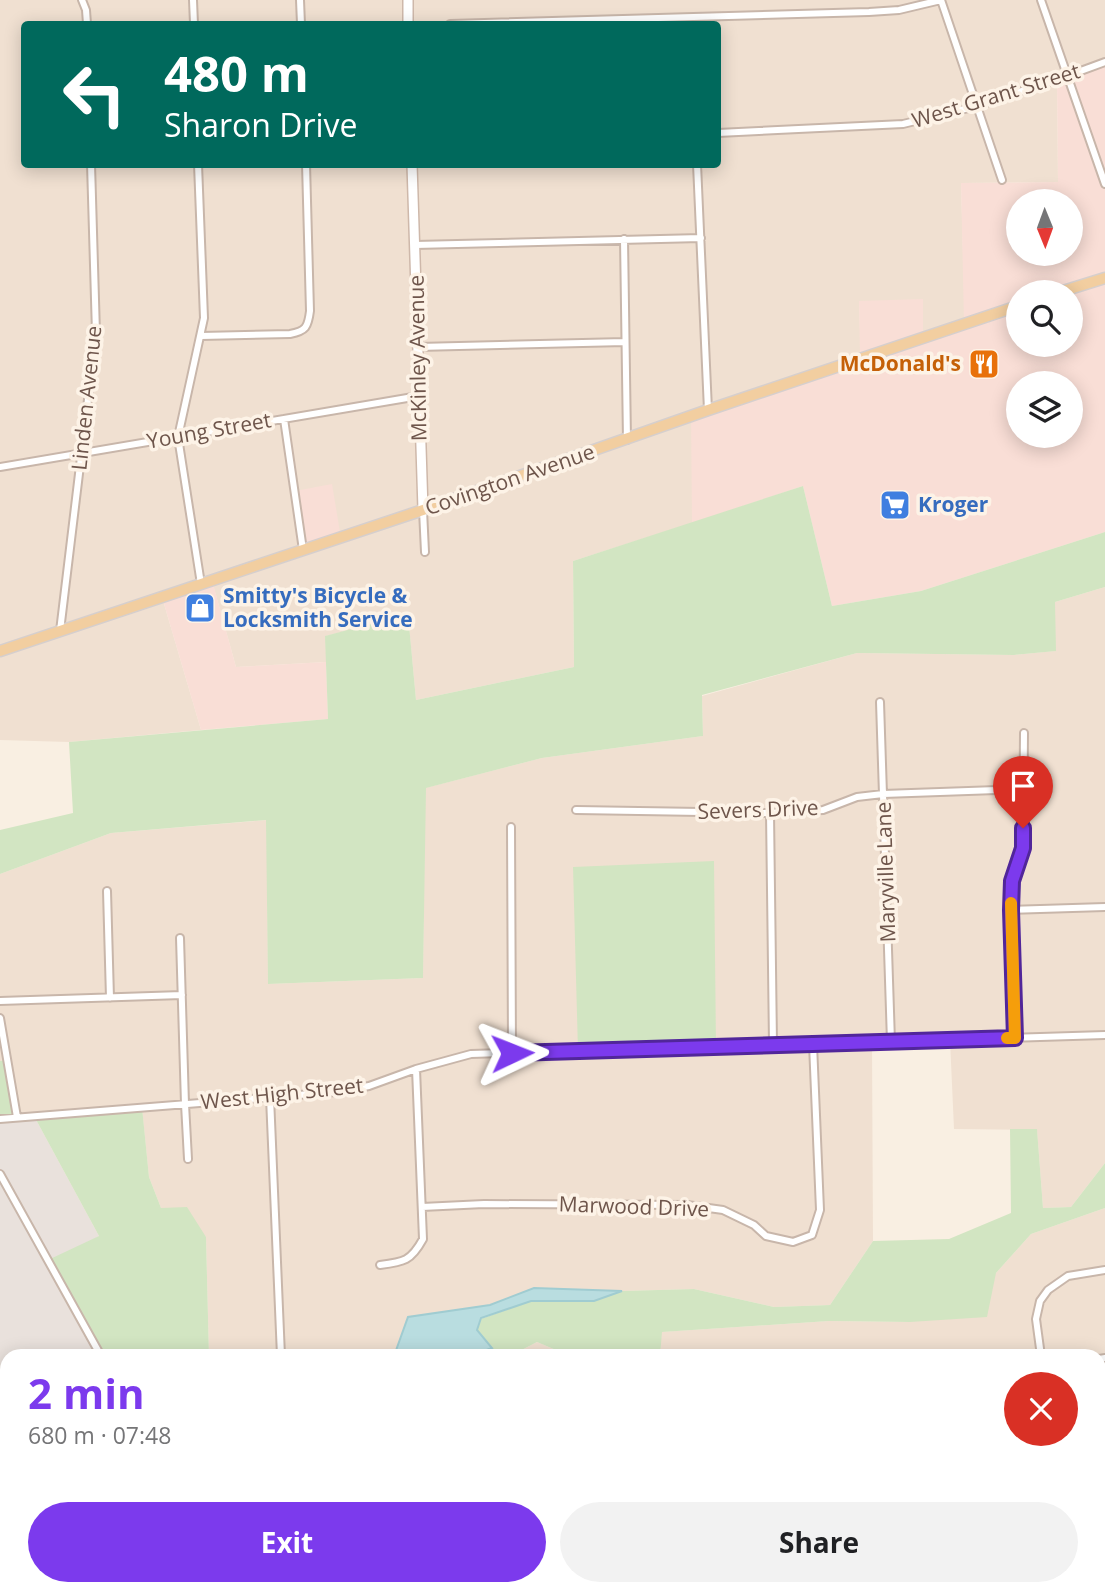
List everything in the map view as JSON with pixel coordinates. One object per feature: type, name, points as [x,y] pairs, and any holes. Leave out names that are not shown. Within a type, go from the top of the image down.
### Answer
[{"type":"main road","points":[[1083,285],[1105,278]]},
{"type":"main road","name":"Covington Avenue","points":[[0,650],[423,510],[708,410],[1006,310]]},
{"type":"street","points":[[82,0],[87,21]]},
{"type":"street","points":[[193,0],[194,21]]},
{"type":"street","points":[[300,0],[301,21]]},
{"type":"street","points":[[408,0],[408,21]]},
{"type":"street","points":[[555,21],[869,12],[899,10],[941,0],[1002,180]]},
{"type":"street","points":[[1041,0],[1105,184]]},
{"type":"street","name":"West Grant Street","points":[[721,133],[904,124],[977,106],[1105,62]]},
{"type":"street","name":"Linden Avenue","points":[[60,631],[96,333],[91,168]]},
{"type":"street","points":[[198,168],[204,318],[178,437],[201,584]]},
{"type":"street","points":[[201,336],[290,334],[306,328],[310,311],[306,168]]},
{"type":"street","name":"McKinley Avenue","points":[[412,168],[425,552]]},
{"type":"street","points":[[697,168],[708,410]]},
{"type":"street","points":[[415,245],[701,238]]},
{"type":"street","points":[[624,239],[626,440]]},
{"type":"street","points":[[418,347],[625,342]]},
{"type":"street","name":"Young Street","points":[[0,467],[419,396]]},
{"type":"street","points":[[284,419],[303,550]]},
{"type":"street","name":"Maryville Lane","points":[[880,702],[891,1042]]},
{"type":"street","points":[[1015,1038],[1011,910],[1012,881],[1023,848],[1024,733]]},
{"type":"street","name":"Severs Drive","points":[[576,810],[771,813],[823,810],[857,797],[883,794],[1023,789]]},
{"type":"street","points":[[771,813],[773,1044]]},
{"type":"street","points":[[511,827],[512,1053]]},
{"type":"street","points":[[107,891],[110,998]]},
{"type":"street","points":[[1011,910],[1105,908]]},
{"type":"street","points":[[180,938],[188,1159]]},
{"type":"street","points":[[0,1002],[182,995]]},
{"type":"street","points":[[0,1018],[17,1117]]},
{"type":"street","name":"West High Street","points":[[0,1119],[336,1092],[369,1087],[416,1069],[471,1054],[1105,1035]]},
{"type":"street","name":"Marwood Drive","points":[[422,1207],[484,1204],[687,1205],[723,1210],[754,1225],[766,1236],[793,1242],[812,1235],[820,1210],[813,1044]]},
{"type":"street","points":[[380,1265],[402,1262],[415,1253],[423,1239],[416,1069]]},
{"type":"street","points":[[270,1097],[281,1349]]},
{"type":"street","points":[[0,1174],[97,1349]]},
{"type":"street","points":[[1040,1349],[1036,1319],[1040,1301],[1048,1290],[1068,1276],[1105,1270]]},
{"type":"shaded area","points":[[0,0],[1105,0],[1105,62],[1057,80],[1058,182],[961,183],[965,324],[923,337],[859,302],[861,358],[692,416],[692,523],[573,561],[574,667],[416,700],[408,615],[326,636],[326,662],[236,667],[212,581],[162,597],[201,730],[69,742],[0,740]]},
{"type":"shaded area","points":[[1105,62],[1105,532],[921,591],[832,606],[803,486],[692,523],[691,416],[860,358],[859,301],[923,299],[923,336],[964,324],[961,183],[1058,182],[1057,80]]},
{"type":"shaded area","points":[[332,484],[341,538],[303,550],[295,491]]},
{"type":"shaded area","points":[[212,580],[236,667],[326,662],[328,719],[201,730],[162,597]]},
{"type":"shaded area","points":[[1105,587],[1105,1163],[1071,1207],[1043,1208],[1037,1130],[954,1129],[950,1040],[872,1043],[873,1241],[830,1305],[774,1307],[694,1289],[622,1291],[534,1288],[490,1305],[408,1317],[397,1349],[209,1349],[206,1237],[161,1208],[149,1177],[142,1108],[17,1117],[7,1060],[0,1061],[0,874],[111,833],[267,820],[268,984],[423,978],[425,788],[542,758],[703,736],[702,696],[857,653],[1014,655],[1055,651],[1055,602]]},
{"type":"shaded area","points":[[34,1116],[99,1236],[84,1245],[100,1349],[0,1349],[0,1119]]},
{"type":"shaded area","points":[[1105,1208],[1105,1349],[660,1349],[661,1332],[829,1321],[910,1322],[996,1273],[1031,1234]]},
{"type":"shaded area","points":[[537,1342],[554,1349],[524,1349]]},
{"type":"green space","points":[[803,486],[832,606],[921,591],[1105,532],[1105,587],[1055,602],[1056,651],[1014,655],[857,653],[702,695],[703,736],[542,758],[426,788],[423,978],[268,984],[266,820],[111,833],[0,874],[0,830],[73,813],[69,742],[328,719],[325,636],[408,614],[416,700],[574,667],[573,561]]},
{"type":"green space","points":[[714,861],[716,1047],[578,1051],[573,867]]},
{"type":"green space","points":[[7,1060],[17,1117],[0,1119],[0,1061]]},
{"type":"green space","points":[[142,1107],[149,1177],[161,1208],[187,1207],[206,1237],[209,1349],[97,1349],[48,1260],[99,1236],[34,1116]]},
{"type":"green space","points":[[1010,1129],[1037,1129],[1043,1208],[1071,1207],[1105,1163],[1105,1208],[1031,1234],[996,1273],[987,1317],[910,1322],[829,1321],[662,1332],[661,1349],[554,1349],[537,1342],[524,1349],[489,1349],[492,1348],[477,1330],[481,1319],[531,1301],[594,1301],[622,1291],[694,1289],[774,1307],[830,1305],[873,1241],[949,1239],[1011,1213]]},
{"type":"water","points":[[534,1288],[622,1291],[594,1301],[531,1301],[481,1318],[477,1330],[492,1348],[489,1349],[397,1349],[408,1317],[490,1305]]},
{"type":"slow traffic","points":[[1007,1038],[1015,1038],[1011,903]]},
{"type":"place","name":"McDonald's","points":[[984,364]]},
{"type":"place","name":"Kroger","points":[[895,505]]},
{"type":"place","name":"Smitty's Bicycle & Locksmith Service","points":[[200,608]]},
{"type":"route","points":[[512,1053],[1015,1038],[1012,881],[1023,848],[1023,828]]}]
